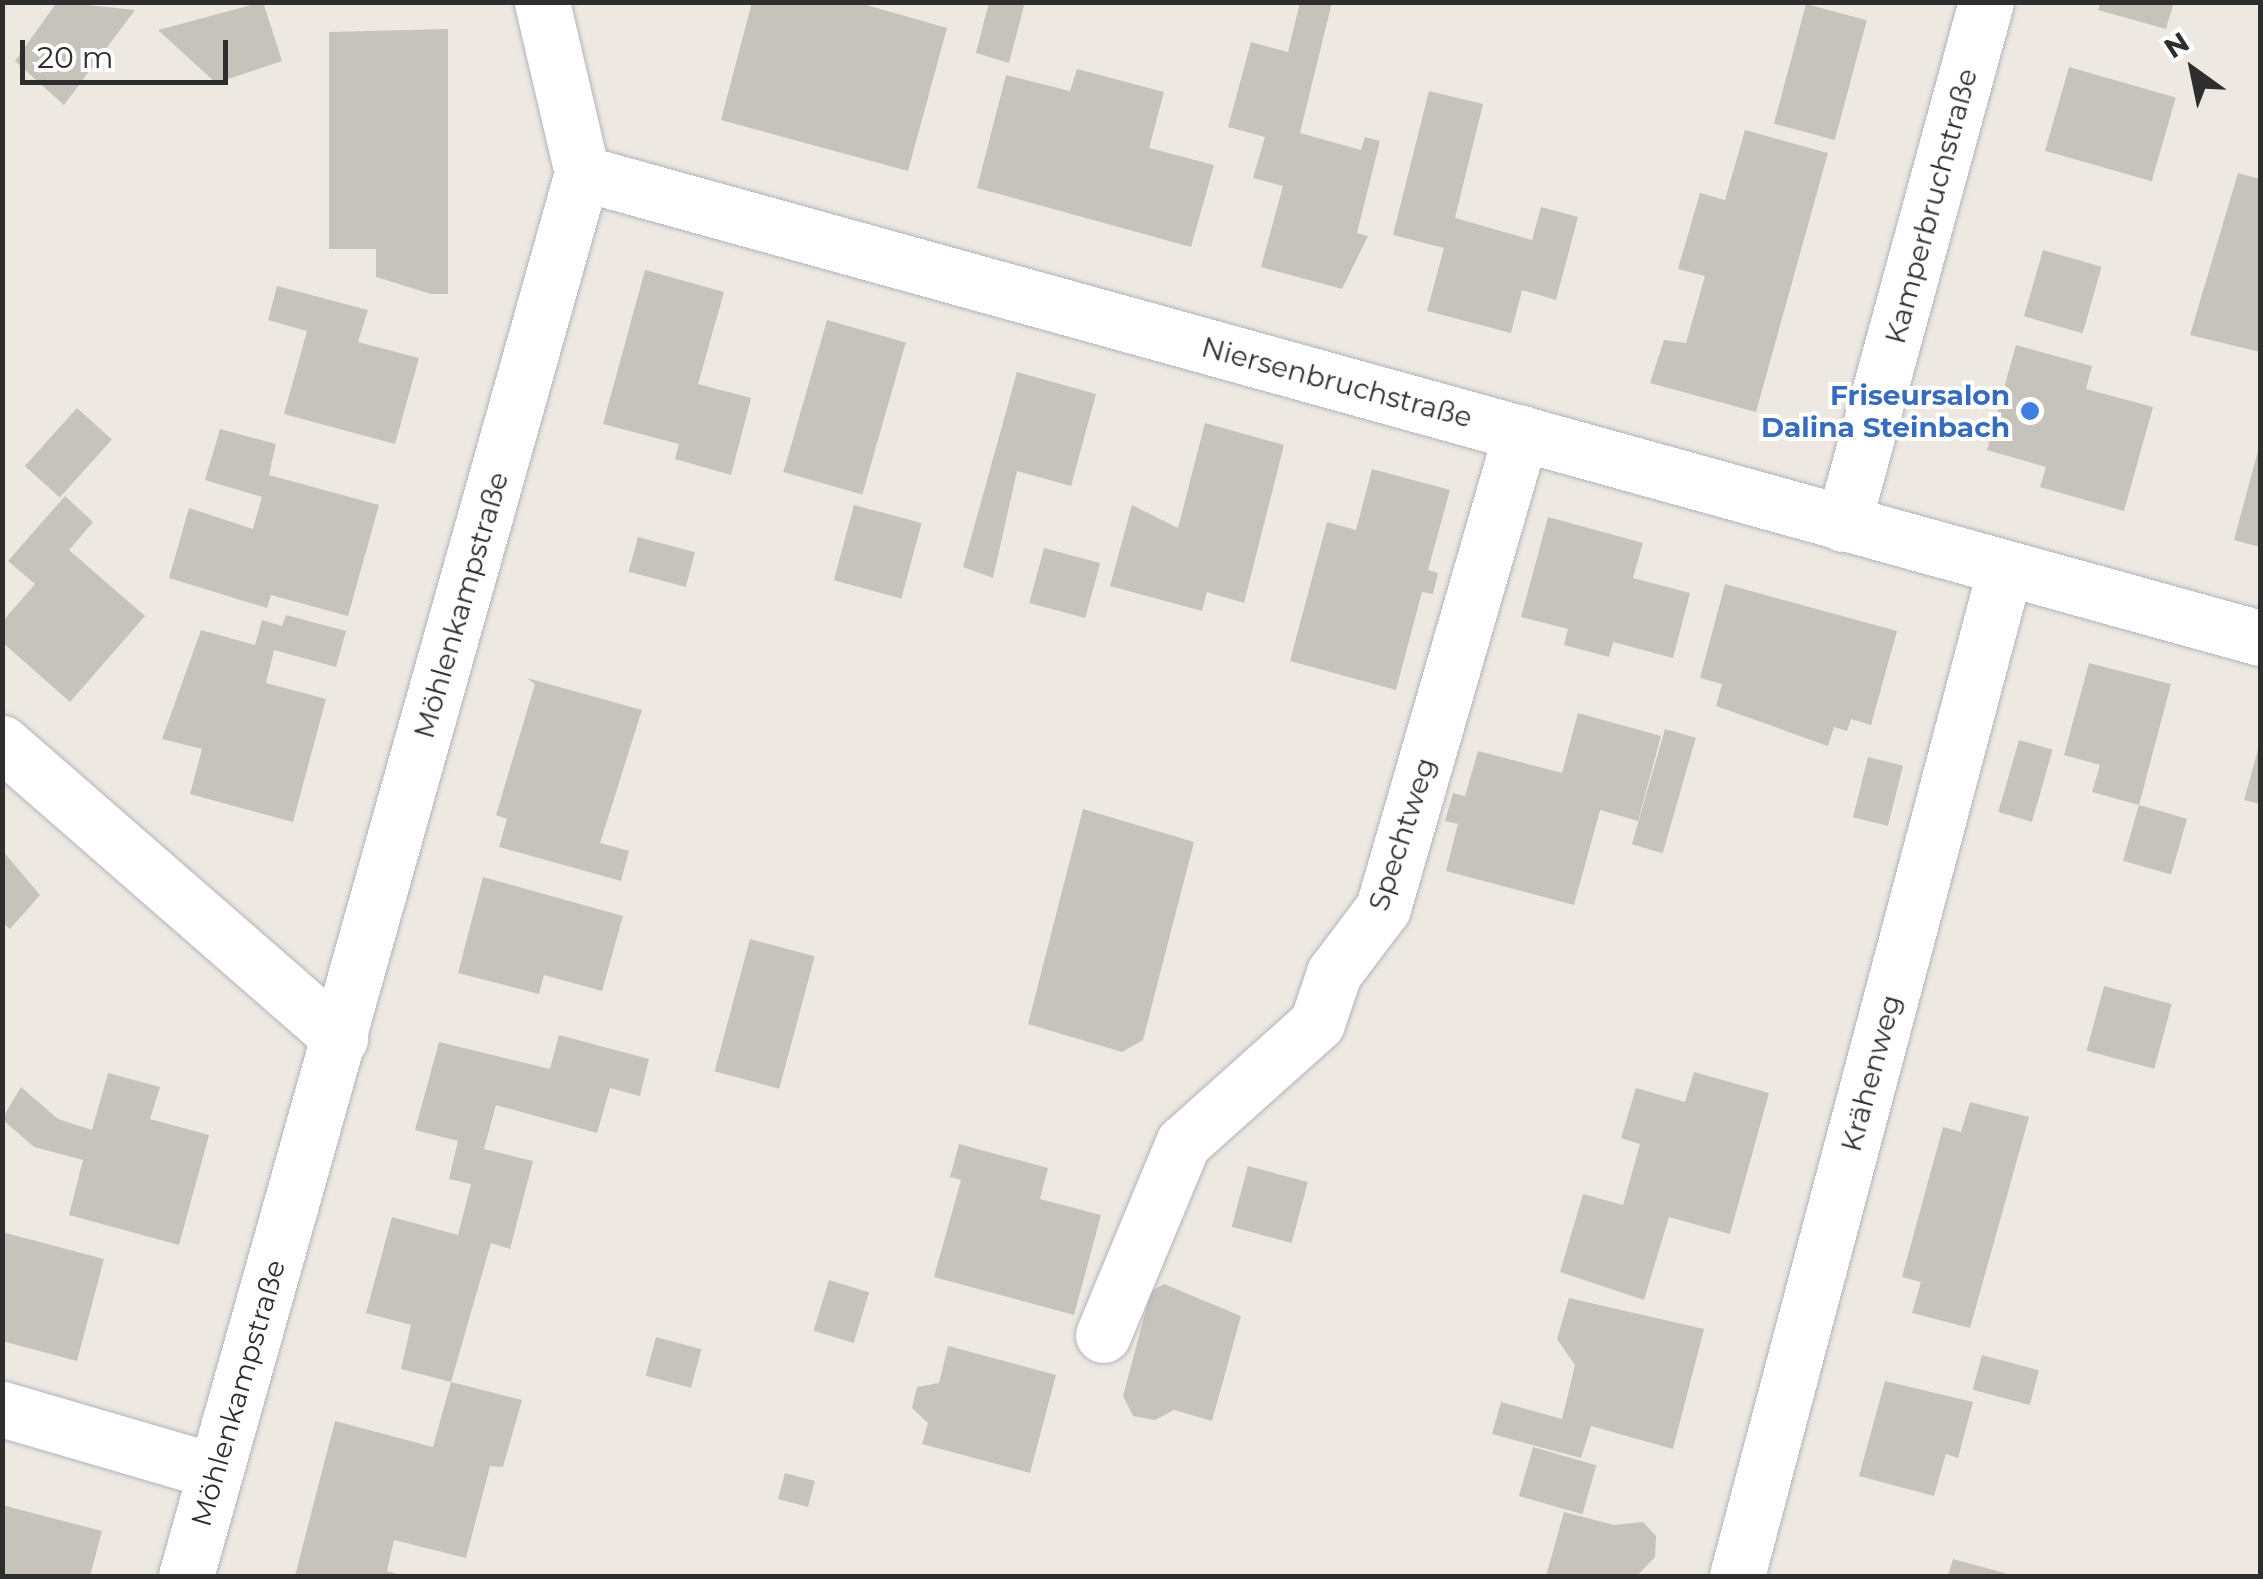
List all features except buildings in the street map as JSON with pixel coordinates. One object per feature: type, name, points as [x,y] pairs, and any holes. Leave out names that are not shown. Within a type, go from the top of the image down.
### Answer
[{"type":"street","points":[[542,2],[582,173]]},
{"type":"street","name":"Kamperbruchstraße","points":[[1843,524],[1986,2]]},
{"type":"street","name":"Niersenbruchstraße","points":[[582,173],[2260,638]]},
{"type":"street","name":"Möhlenkampstraße","points":[[186,1576],[582,173]]},
{"type":"street","name":"Spechtweg","points":[[1103,1335],[1183,1142],[1317,1022],[1334,973],[1384,908],[1521,433]]},
{"type":"street","name":"Krähenweg","points":[[1736,1576],[2005,569]]},
{"type":"street","points":[[2,743],[340,1038]]},
{"type":"street","points":[[2,1409],[214,1471]]},
{"type":"place","name":"Friseursalon Dalina Steinbach","points":[[2030,411]]}]
